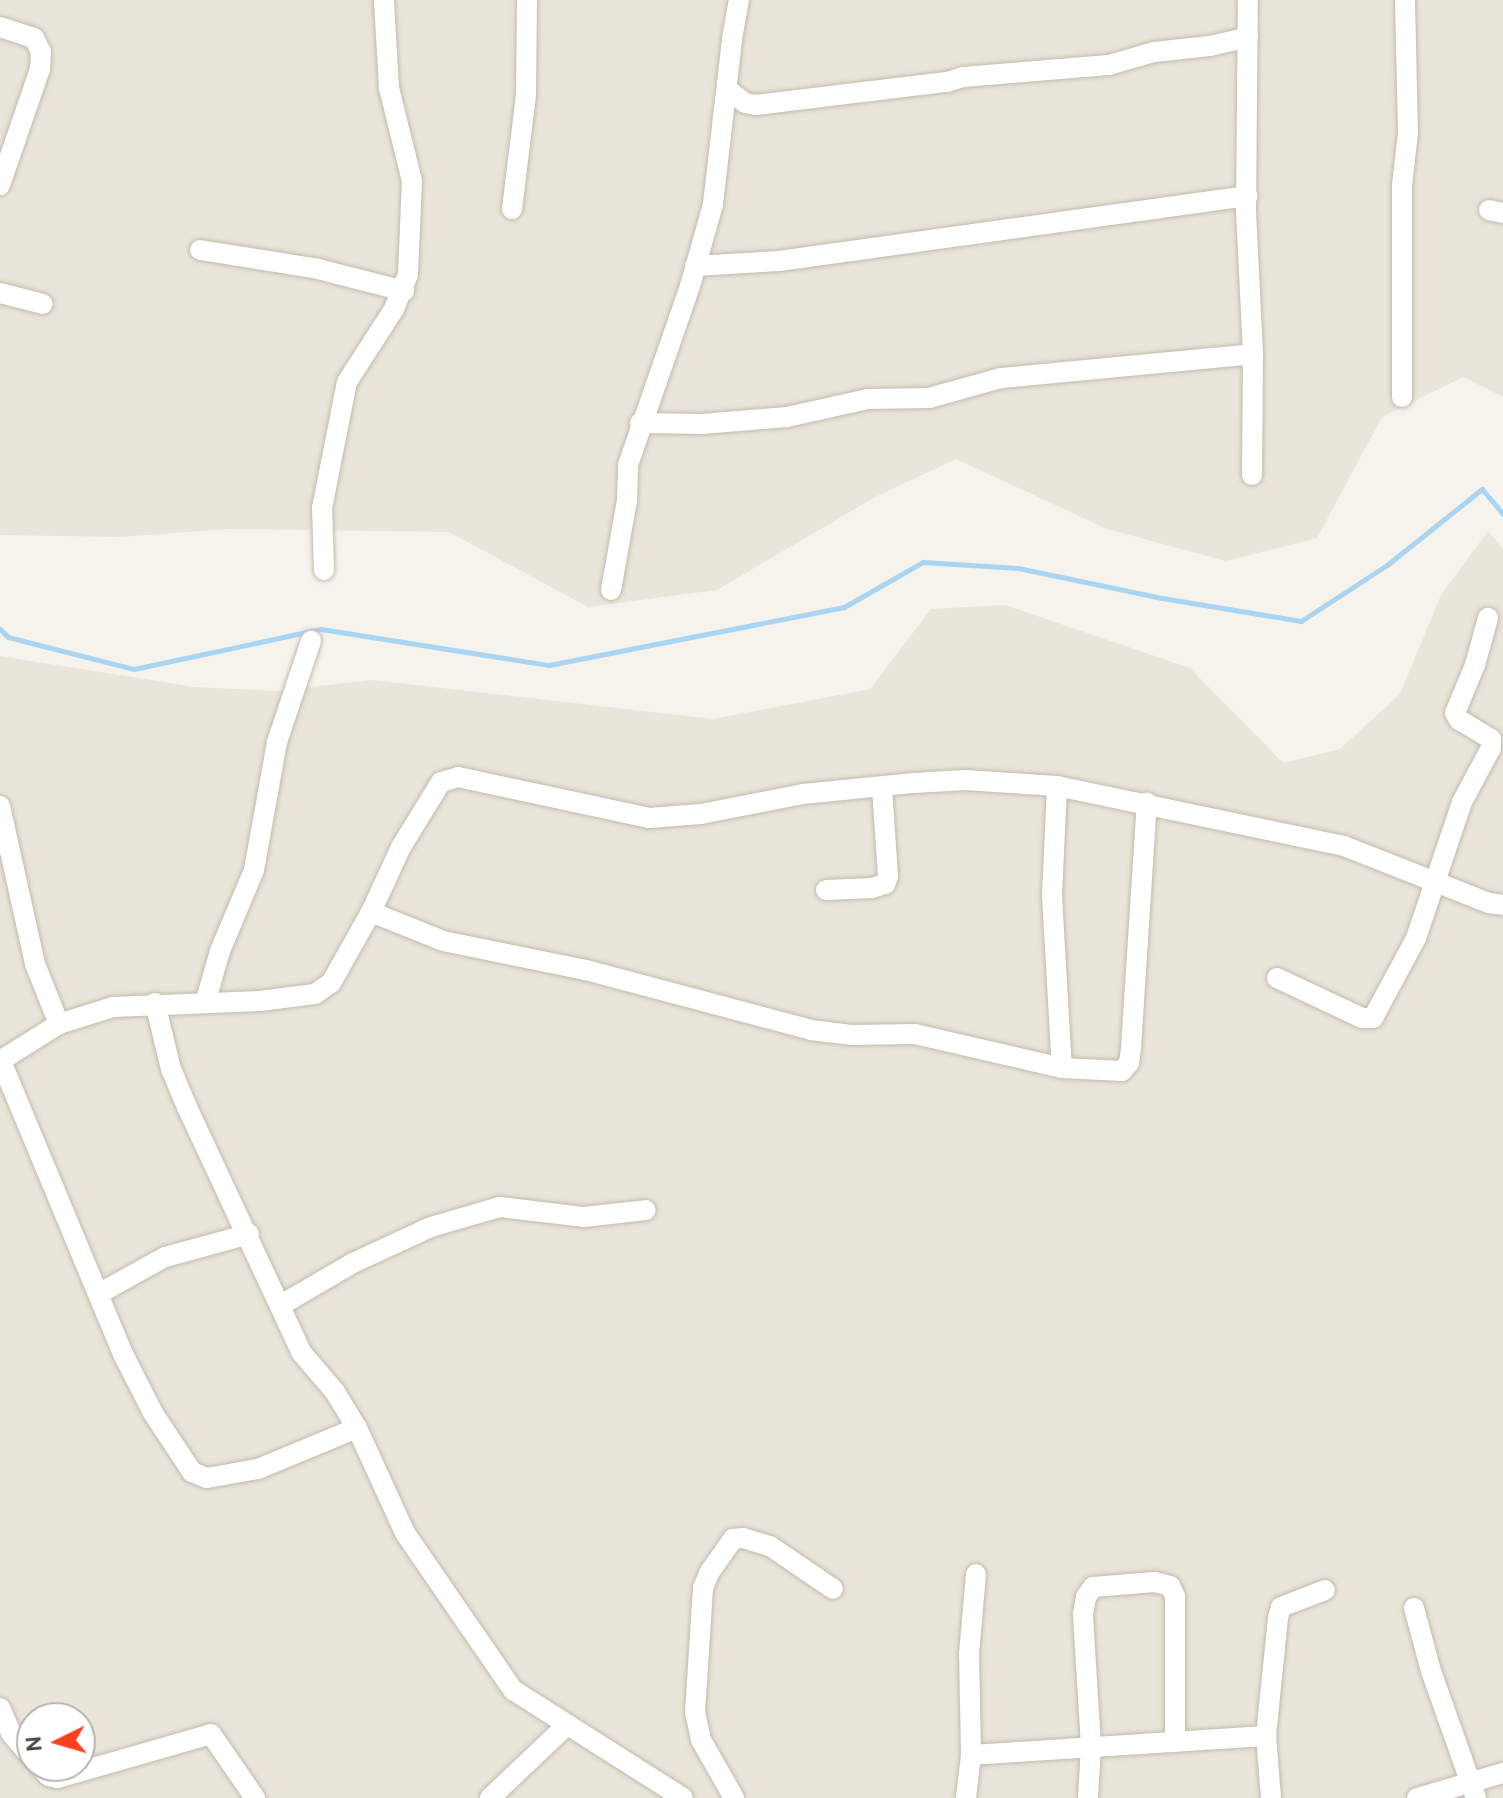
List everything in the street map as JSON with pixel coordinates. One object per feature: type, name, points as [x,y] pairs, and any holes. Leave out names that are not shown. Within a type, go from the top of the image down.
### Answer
[{"type":"street","points":[[324,570],[322,508],[347,382],[404,291],[412,181],[389,88],[384,0]]},
{"type":"street","points":[[512,209],[526,95],[527,0]]},
{"type":"street","points":[[611,590],[627,500],[628,465],[713,204],[739,0]]},
{"type":"street","points":[[1248,0],[1252,475]]},
{"type":"street","points":[[1402,397],[1402,185],[1408,133],[1405,0]]},
{"type":"street","points":[[0,27],[34,38],[41,52],[40,69],[0,185]]},
{"type":"street","points":[[728,90],[745,103],[756,105],[947,82],[963,77],[1109,65],[1154,52],[1248,37]]},
{"type":"street","points":[[695,266],[779,261],[1248,196]]},
{"type":"street","points":[[200,250],[318,269],[404,291]]},
{"type":"street","points":[[0,293],[43,304]]},
{"type":"street","points":[[640,423],[702,424],[787,417],[868,399],[929,398],[1001,378],[1253,354]]},
{"type":"street","points":[[1277,978],[1362,1018],[1373,1018],[1416,938],[1462,802],[1491,748],[1491,739],[1459,720],[1455,713],[1475,665],[1488,618]]},
{"type":"street","points":[[205,1003],[220,951],[254,870],[277,742],[311,641]]},
{"type":"street","points":[[357,1428],[258,1469],[207,1478],[192,1472],[153,1413],[123,1354],[100,1293],[0,1061],[59,1024],[113,1007],[315,994],[331,983],[371,912],[401,847],[441,782],[458,777],[649,818],[701,814],[803,794],[965,780],[1057,786],[1344,846],[1489,903],[1503,905]]},
{"type":"street","points":[[1057,786],[1052,896],[1062,1068]]},
{"type":"street","points":[[826,890],[885,884],[888,876],[882,787]]},
{"type":"street","points":[[371,912],[443,941],[586,970],[811,1030],[851,1035],[915,1034],[1062,1068],[1122,1071],[1129,1063],[1147,803]]},
{"type":"street","points":[[0,806],[35,964],[59,1024]]},
{"type":"street","points":[[155,1003],[176,1082],[301,1352],[335,1392],[357,1428],[405,1533],[513,1690],[683,1798]]},
{"type":"street","points":[[281,1305],[353,1263],[431,1227],[500,1207],[584,1217],[646,1210]]},
{"type":"street","points":[[100,1293],[165,1257],[249,1234]]},
{"type":"street","points":[[734,1798],[701,1740],[695,1712],[703,1588],[709,1573],[733,1539],[743,1538],[770,1546],[833,1589]]},
{"type":"street","points":[[966,1798],[971,1755],[969,1654],[976,1574]]},
{"type":"street","points":[[1088,1798],[1091,1746],[1083,1614],[1086,1597],[1093,1587],[1105,1583],[1155,1582],[1170,1586],[1175,1596],[1175,1742]]},
{"type":"street","points":[[1271,1798],[1266,1736],[1281,1607],[1325,1590]]},
{"type":"street","points":[[1414,1608],[1431,1671],[1474,1791]]},
{"type":"street","points":[[0,1708],[16,1739]]},
{"type":"street","points":[[490,1798],[567,1725]]},
{"type":"street","points":[[96,1767],[211,1734],[255,1798]]},
{"type":"street","points":[[971,1755],[1266,1736]]},
{"type":"street","points":[[1417,1798],[1474,1791],[1503,1773]]},
{"type":"shaded area","points":[[0,0],[1503,0],[1503,397],[1463,377],[1382,417],[1317,538],[1226,561],[1107,529],[956,459],[875,497],[717,590],[588,607],[449,532],[228,529],[120,537],[0,535]]},
{"type":"shaded area","points":[[1488,531],[1503,549],[1503,1798],[0,1798],[0,656],[195,687],[275,691],[372,680],[713,719],[870,689],[931,609],[1005,605],[1190,668],[1283,763],[1340,749],[1400,694],[1441,595]]},
{"type":"waterway","points":[[0,629],[8,637],[134,669],[321,629],[549,665],[844,607],[923,562],[1018,568],[1162,598],[1301,621],[1387,565],[1482,489],[1503,514]]}]
